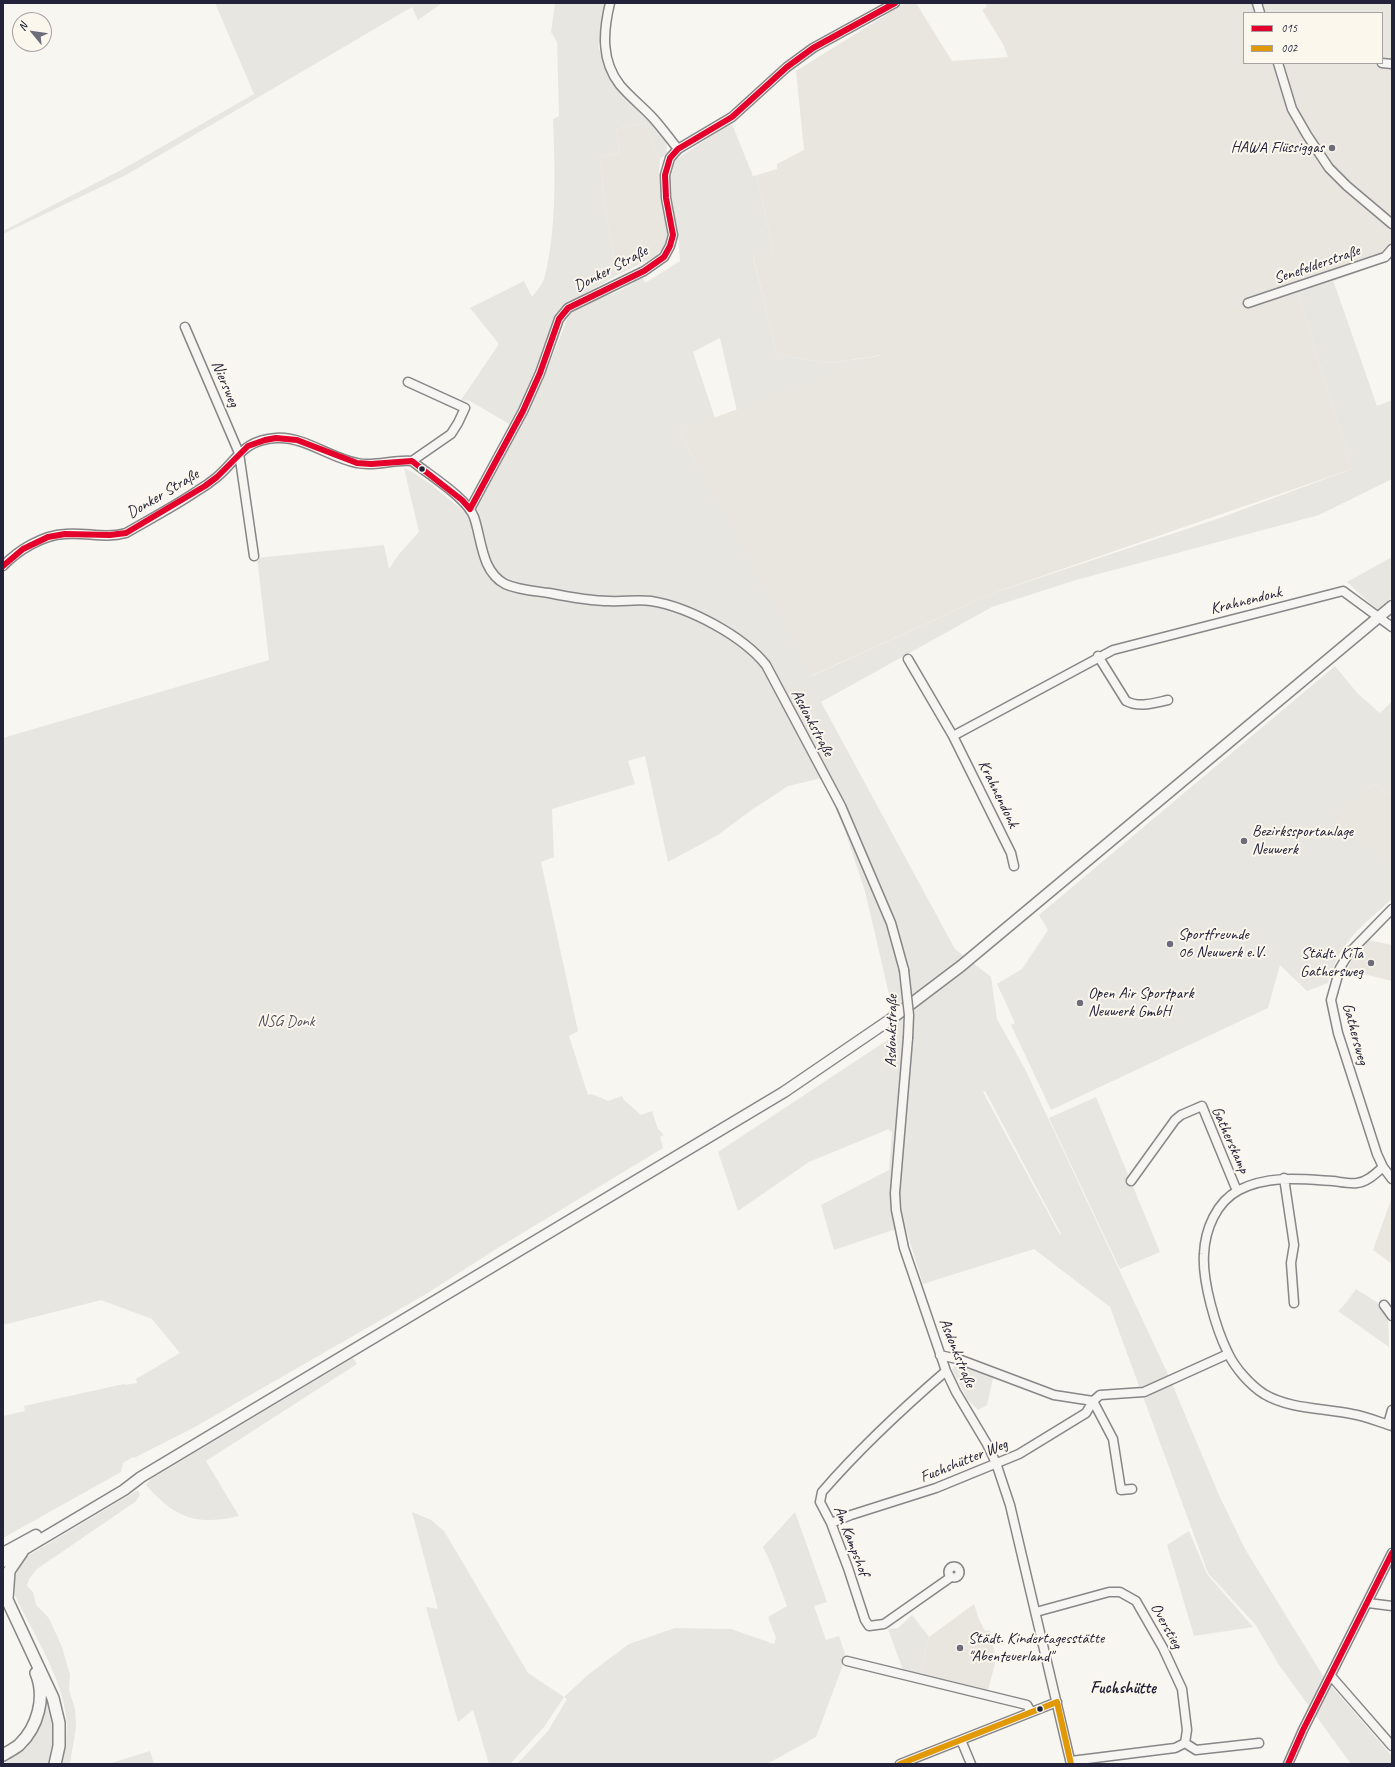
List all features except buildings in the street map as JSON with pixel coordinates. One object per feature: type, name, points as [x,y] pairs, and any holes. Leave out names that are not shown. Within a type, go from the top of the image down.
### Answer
[{"type":"highway","points":[[3,1755],[18,1745],[29,1733],[36,1720],[40,1705],[40,1690],[37,1676],[4,1605],[9,1571],[22,1552]]},
{"type":"highway","points":[[4,1605],[53,1698],[59,1723],[58,1746],[55,1764]]},
{"type":"main road","points":[[3,1562],[124,1490],[141,1477],[719,1133],[833,1060],[891,1019],[961,966],[1392,606]]},
{"type":"main road","points":[[3,1553],[122,1485],[141,1477]]},
{"type":"street","points":[[610,3],[604,48],[613,75],[621,86],[654,119],[678,149]]},
{"type":"street","name":"Donker Straße","points":[[470,509],[523,411],[540,373],[559,319],[568,308],[644,271],[664,257],[670,246],[673,235],[666,198],[665,175],[670,158],[678,149],[732,117],[787,67],[813,48],[894,3]]},
{"type":"street","points":[[1278,64],[1292,108],[1307,135],[1329,168],[1347,186],[1392,224]]},
{"type":"street","name":"Senefelderstraße","points":[[1248,303],[1385,257],[1392,248]]},
{"type":"street","name":"Niersweg","points":[[185,327],[239,453]]},
{"type":"street","points":[[408,382],[465,408],[451,434],[412,461],[462,500],[470,509]]},
{"type":"street","name":"Donker Straße","points":[[3,566],[20,552],[51,537],[65,534],[115,536],[126,533],[197,492],[217,477],[239,453],[250,445],[263,440],[276,438],[290,439],[359,464],[374,464],[403,460],[412,461]]},
{"type":"street","points":[[239,453],[254,556]]},
{"type":"street","name":"Asdonkstraße","points":[[470,509],[489,569],[496,578],[506,584],[584,600],[610,602],[636,600],[652,601],[668,605],[708,622],[738,640],[759,657],[766,665],[841,806],[891,923],[904,970],[908,1008],[908,1038],[896,1168],[896,1210],[904,1248],[946,1371],[956,1392],[988,1444],[1010,1505],[1071,1763]]},
{"type":"street","name":"Krahnendonk","points":[[953,736],[1098,656],[1113,650],[1343,591],[1392,626]]},
{"type":"street","points":[[1098,656],[1126,702],[1133,705],[1142,705],[1168,700]]},
{"type":"street","name":"Krahnendonk","points":[[908,659],[953,736],[1011,853],[1014,866]]},
{"type":"street","name":"Gathersweg","points":[[1392,908],[1349,953],[1340,968],[1332,1000],[1338,1033],[1377,1154],[1383,1167],[1392,1179]]},
{"type":"street","name":"Gatherskamp","points":[[1131,1181],[1174,1120],[1181,1115],[1202,1106],[1237,1191]]},
{"type":"street","name":"Gatherskamp","points":[[1383,1167],[1371,1177],[1358,1183],[1284,1178],[1251,1185],[1237,1191],[1224,1202],[1209,1227],[1204,1254],[1204,1267],[1209,1294],[1228,1354],[1250,1382],[1264,1394],[1301,1406],[1353,1414],[1390,1425],[1392,1410]]},
{"type":"street","points":[[1284,1178],[1294,1245],[1291,1263],[1294,1303]]},
{"type":"street","points":[[1384,1305],[1392,1316]]},
{"type":"street","points":[[940,1354],[962,1360],[1054,1395],[1093,1401],[1100,1395],[1144,1392],[1228,1354]]},
{"type":"street","name":"Am Kampshof","points":[[946,1371],[900,1411],[849,1462],[822,1492],[820,1502],[831,1523],[865,1620],[869,1626],[884,1624],[951,1577]]},
{"type":"street","points":[[1093,1401],[1113,1439],[1121,1490],[1132,1489]]},
{"type":"street","name":"Fuchshütter Weg","points":[[831,1523],[851,1515],[936,1488],[1019,1454],[1086,1413],[1093,1401]]},
{"type":"street","points":[[1288,1764],[1303,1730],[1392,1553]]},
{"type":"street","name":"Overstieg","points":[[1036,1612],[1111,1592],[1120,1592],[1136,1601],[1163,1648],[1182,1689],[1187,1730],[1185,1743]]},
{"type":"street","points":[[1368,1603],[1392,1606]]},
{"type":"street","points":[[848,1661],[1027,1705],[1031,1712]]},
{"type":"street","points":[[1331,1676],[1392,1746]]},
{"type":"street","points":[[900,1764],[1057,1702]]},
{"type":"street","points":[[960,1740],[971,1764]]},
{"type":"street","points":[[1071,1763],[1175,1748],[1185,1743],[1196,1750],[1259,1743]]},
{"type":"shaded area","points":[[905,3],[916,3],[952,61],[1008,57],[1003,44],[982,10],[987,7],[985,3],[1392,3],[1392,260],[1298,294],[1352,469],[993,593],[811,676],[679,431],[882,355],[830,363],[777,355],[753,256],[773,251],[757,175],[777,169],[777,164],[804,150],[796,71]]},
{"type":"shaded area","points":[[645,123],[660,159],[659,174],[669,238],[662,250],[655,257],[617,275],[603,197],[601,156],[620,153],[616,129]]},
{"type":"shaded area","points":[[1374,784],[1392,797],[1392,864],[1331,819]]},
{"type":"shaded area","name":"Städt. KiTa Gathersweg","points":[[1368,940],[1392,945],[1392,981],[1347,970],[1354,955]]},
{"type":"shaded area","points":[[1392,1197],[1392,1264],[1373,1250]]},
{"type":"shaded area","name":"Städt. Kindertagesstätte \"Abenteuerland\"","points":[[974,1604],[985,1631],[990,1630],[996,1660],[988,1690],[920,1674],[929,1637]]},
{"type":"green space","points":[[215,3],[442,3],[418,20],[412,7],[126,175],[3,234],[3,231],[123,169],[254,94]]},
{"type":"green space","points":[[555,3],[608,3],[601,42],[598,44],[599,49],[607,67],[652,120],[666,139],[667,151],[660,159],[645,123],[616,129],[620,153],[601,156],[603,197],[617,275],[564,306],[549,334],[521,408],[511,425],[470,401],[461,400],[499,344],[470,308],[524,281],[532,297],[544,279],[553,221],[553,119],[559,116],[557,42],[551,32]]},
{"type":"green space","name":"NSG Donk","points":[[729,124],[730,126],[732,124],[753,176],[757,175],[773,251],[753,257],[777,355],[830,363],[885,355],[737,411],[720,338],[693,352],[715,418],[679,431],[812,676],[993,593],[1217,519],[1352,469],[1298,294],[1333,280],[1377,406],[1392,400],[1392,479],[1319,515],[1076,580],[992,607],[821,702],[955,949],[991,977],[997,1019],[1025,1069],[1167,1372],[1219,1495],[1245,1549],[1325,1679],[1392,1756],[1392,1764],[1351,1764],[1279,1665],[1255,1624],[1208,1573],[1110,1307],[1034,1249],[923,1284],[905,1226],[834,1250],[821,1205],[889,1170],[892,1131],[890,1132],[889,1129],[809,1162],[738,1211],[718,1152],[898,1033],[865,891],[845,831],[822,778],[788,786],[750,811],[718,835],[668,862],[645,756],[628,761],[635,784],[552,809],[554,857],[541,862],[578,1031],[569,1036],[588,1095],[592,1094],[608,1101],[622,1096],[624,1100],[641,1115],[652,1111],[658,1129],[664,1135],[660,1137],[663,1148],[501,1246],[426,1294],[193,1428],[134,1458],[133,1457],[123,1463],[121,1472],[3,1538],[3,1416],[25,1411],[24,1406],[124,1384],[137,1383],[136,1379],[180,1353],[152,1319],[101,1300],[3,1325],[3,738],[269,660],[257,558],[384,545],[389,569],[399,554],[419,532],[404,468],[422,478],[470,516],[496,472],[543,380],[570,312],[615,293],[643,278],[645,283],[680,261],[678,232],[669,187],[669,178],[674,161]],"holes":[[[985,1091],[1061,1234],[1060,1235],[983,1092]]]},
{"type":"green space","points":[[1392,557],[1392,597],[1377,610],[1347,582]]},
{"type":"green space","name":"Bezirkssportanlage Neuwerk","points":[[1335,666],[1358,694],[1380,713],[1392,701],[1392,797],[1374,784],[1332,819],[1392,864],[1392,899],[1361,927],[1345,945],[1333,968],[1328,983],[1307,991],[1280,965],[1268,1008],[1051,1110],[1011,1025],[1015,1023],[997,984],[1022,969],[1048,930],[1039,915]]},
{"type":"green space","points":[[1096,1097],[1160,1252],[1120,1269],[1049,1118]]},
{"type":"green space","points":[[1356,1289],[1375,1301],[1385,1310],[1388,1324],[1389,1347],[1338,1311]]},
{"type":"green space","points":[[353,1358],[357,1364],[206,1461],[239,1516],[210,1520],[187,1517],[167,1505],[146,1485],[151,1479]]},
{"type":"green space","points":[[957,1363],[994,1374],[987,1405],[978,1410],[967,1399],[952,1369]]},
{"type":"green space","points":[[138,1490],[140,1495],[135,1502],[37,1569],[29,1579],[27,1586],[33,1592],[36,1605],[49,1618],[62,1647],[70,1675],[69,1690],[75,1709],[76,1727],[70,1764],[62,1764],[67,1725],[65,1708],[47,1658],[15,1595],[13,1579],[26,1557]]},
{"type":"green space","points":[[412,1512],[431,1520],[444,1531],[528,1673],[564,1697],[544,1727],[510,1764],[489,1764],[473,1710],[458,1722],[426,1607],[438,1609]]},
{"type":"green space","points":[[795,1512],[827,1602],[814,1606],[826,1640],[839,1636],[846,1657],[816,1737],[767,1764],[517,1764],[548,1731],[567,1699],[564,1697],[589,1674],[629,1644],[675,1628],[731,1629],[774,1644],[776,1638],[768,1617],[787,1606],[763,1547]]},
{"type":"green space","points":[[1189,1531],[1207,1574],[1253,1627],[1194,1636],[1167,1545]]},
{"type":"green space","points":[[912,1615],[929,1637],[920,1674],[903,1670],[888,1629],[898,1628]]},
{"type":"green space","points":[[44,1688],[54,1715],[54,1744],[51,1764],[3,1764],[3,1758],[15,1752]]},
{"type":"green space","points":[[150,1751],[154,1764],[108,1764]]},
{"type":"transit line","name":"015","points":[[470,509],[523,411],[540,373],[559,319],[568,308],[644,271],[664,257],[670,246],[673,235],[666,198],[665,175],[670,158],[678,149],[732,117],[787,67],[813,48],[895,3]]},
{"type":"transit line","name":"015","points":[[3,566],[23,549],[48,537],[65,534],[110,535],[126,533],[205,486],[217,477],[248,446],[276,438],[297,440],[357,463],[371,464],[412,461],[462,500],[470,509]]},
{"type":"transit line","name":"015","points":[[1288,1764],[1303,1730],[1392,1553]]},
{"type":"transit line","name":"002","points":[[1057,1702],[1071,1764]]},
{"type":"transit line","name":"002","points":[[900,1764],[1057,1702]]},
{"type":"place","name":"HAWA Flüssiggas","points":[[1332,148]]},
{"type":"place","name":"Bezirkssportanlage Neuwerk","points":[[1244,841]]},
{"type":"place","name":"Sportfreunde 06 Neuwerk e.V.","points":[[1170,944]]},
{"type":"place","name":"Städt. KiTa Gathersweg","points":[[1371,963]]},
{"type":"place","name":"Open Air Sportpark Neuwerk GmbH","points":[[1080,1003]]},
{"type":"place","name":"Städt. Kindertagesstätte \"Abenteuerland\"","points":[[960,1648]]},
{"type":"district","name":"Fuchshütte","points":[[1123,1689]]}]
